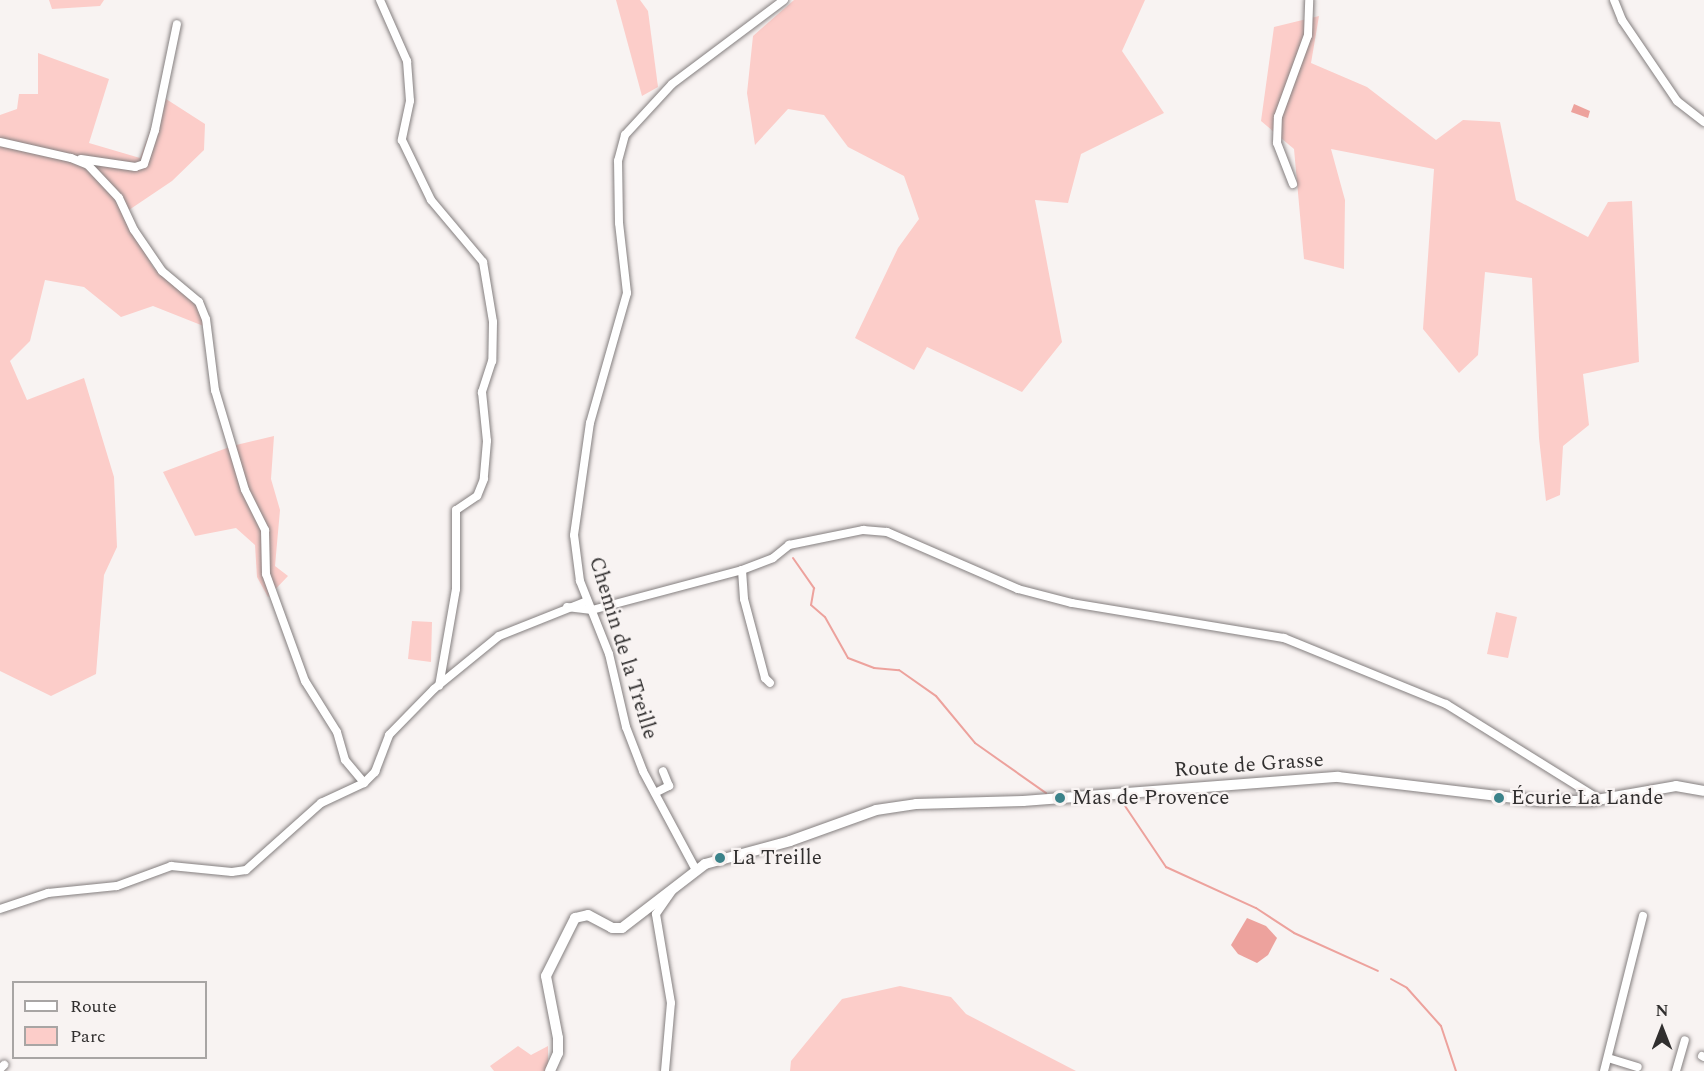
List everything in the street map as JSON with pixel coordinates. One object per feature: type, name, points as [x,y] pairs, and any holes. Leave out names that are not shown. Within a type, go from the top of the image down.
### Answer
[{"type":"street","points":[[380,0],[407,61],[410,101],[402,140],[422,187],[486,268],[493,322],[492,361],[482,392],[486,441],[484,478],[477,496],[456,510],[456,589],[439,686]]},
{"type":"street","name":"Chemin de la Treille","points":[[696,870],[655,793],[626,727],[609,654],[580,581],[574,535],[579,489],[602,375],[627,293],[619,223],[618,160],[622,142],[672,84],[784,0]]},
{"type":"street","points":[[1293,184],[1277,143],[1278,117],[1308,34],[1309,0]]},
{"type":"street","points":[[1614,0],[1622,20],[1677,101],[1704,122]]},
{"type":"street","points":[[0,142],[71,158],[135,167],[144,164],[155,130],[177,24]]},
{"type":"street","points":[[71,158],[100,175],[119,198],[134,230],[162,271],[200,302],[206,320],[215,390],[245,490],[265,530],[266,574],[305,681],[337,732],[345,760],[364,783]]},
{"type":"street","points":[[571,605],[592,610],[742,570],[773,558],[789,545],[863,530],[887,532],[1018,589],[1072,603],[1284,638],[1446,704],[1576,782],[1600,800]]},
{"type":"street","points":[[742,570],[744,599],[765,678],[770,683]]},
{"type":"street","points":[[571,605],[580,581]]},
{"type":"street","points":[[0,909],[48,893],[117,886],[171,866],[232,872],[246,870],[321,803],[364,783],[375,772],[389,735],[439,686],[499,636],[571,605],[587,601]]},
{"type":"street","points":[[655,793],[669,786],[663,771]]},
{"type":"street","name":"Route de Grasse","points":[[550,1071],[558,1053],[558,1038],[546,976],[570,924],[584,914],[622,928],[696,870],[720,858],[790,841],[862,813],[916,804],[1023,801],[1338,777],[1499,798],[1577,802],[1676,786],[1704,791]]},
{"type":"street","points":[[1576,782],[1577,802]]},
{"type":"street","points":[[665,1071],[671,1004],[656,914],[672,890]]},
{"type":"street","points":[[1604,1071],[1643,916]]},
{"type":"street","points":[[1676,1071],[1685,1040]]},
{"type":"street","points":[[1608,1058],[1638,1067]]},
{"type":"green space","points":[[49,0],[104,0],[100,6],[52,9]]},
{"type":"green space","points":[[616,0],[640,0],[648,11],[658,87],[642,96]]},
{"type":"green space","points":[[794,0],[1145,0],[1122,51],[1164,113],[1081,154],[1068,203],[1035,200],[1062,342],[1022,392],[927,347],[914,370],[855,338],[898,248],[919,219],[904,176],[848,147],[824,115],[788,109],[755,145],[747,93],[753,36]]},
{"type":"green space","points":[[1319,16],[1311,63],[1367,87],[1436,140],[1463,120],[1500,122],[1516,200],[1588,237],[1608,202],[1632,201],[1639,362],[1583,374],[1589,425],[1563,446],[1560,495],[1546,501],[1539,438],[1532,278],[1485,272],[1478,355],[1459,373],[1423,329],[1434,169],[1331,149],[1345,200],[1344,269],[1304,259],[1294,149],[1261,121],[1274,27]]},
{"type":"green space","points":[[38,53],[109,79],[89,143],[140,158],[163,97],[205,124],[204,150],[172,181],[123,214],[153,267],[200,309],[206,327],[153,306],[121,317],[84,287],[45,280],[30,341],[10,361],[27,400],[84,378],[114,477],[117,547],[104,575],[96,674],[51,696],[0,671],[0,115],[17,109],[19,94],[38,94]]},
{"type":"green space","points":[[274,436],[271,479],[280,510],[275,566],[288,576],[268,597],[257,577],[255,545],[236,528],[195,536],[163,472],[232,446]]},
{"type":"green space","points":[[1496,612],[1517,617],[1508,658],[1487,654]]},
{"type":"green space","points":[[412,621],[432,622],[431,662],[408,659]]},
{"type":"green space","points":[[900,986],[951,997],[966,1014],[1076,1071],[790,1071],[791,1061],[842,999]]},
{"type":"green space","points":[[518,1046],[531,1055],[548,1046],[548,1071],[494,1071],[490,1066]]},
{"type":"shaded area","points":[[1574,104],[1590,111],[1588,118],[1571,112]]},
{"type":"shaded area","points":[[1247,918],[1266,926],[1277,938],[1268,955],[1257,963],[1238,954],[1231,945]]},
{"type":"waterway","points":[[793,558],[814,588],[811,605],[825,617],[848,658],[874,668],[899,670],[936,696],[975,743],[1046,793]]},
{"type":"waterway","points":[[1121,800],[1166,867],[1256,908],[1294,933],[1378,971]]},
{"type":"waterway","points":[[1391,979],[1407,988],[1441,1026],[1456,1071]]},
{"type":"place","name":"Mas de Provence","points":[[1060,798]]},
{"type":"place","name":"Écurie La Lande","points":[[1499,798]]},
{"type":"place","name":"La Treille","points":[[720,858]]}]
